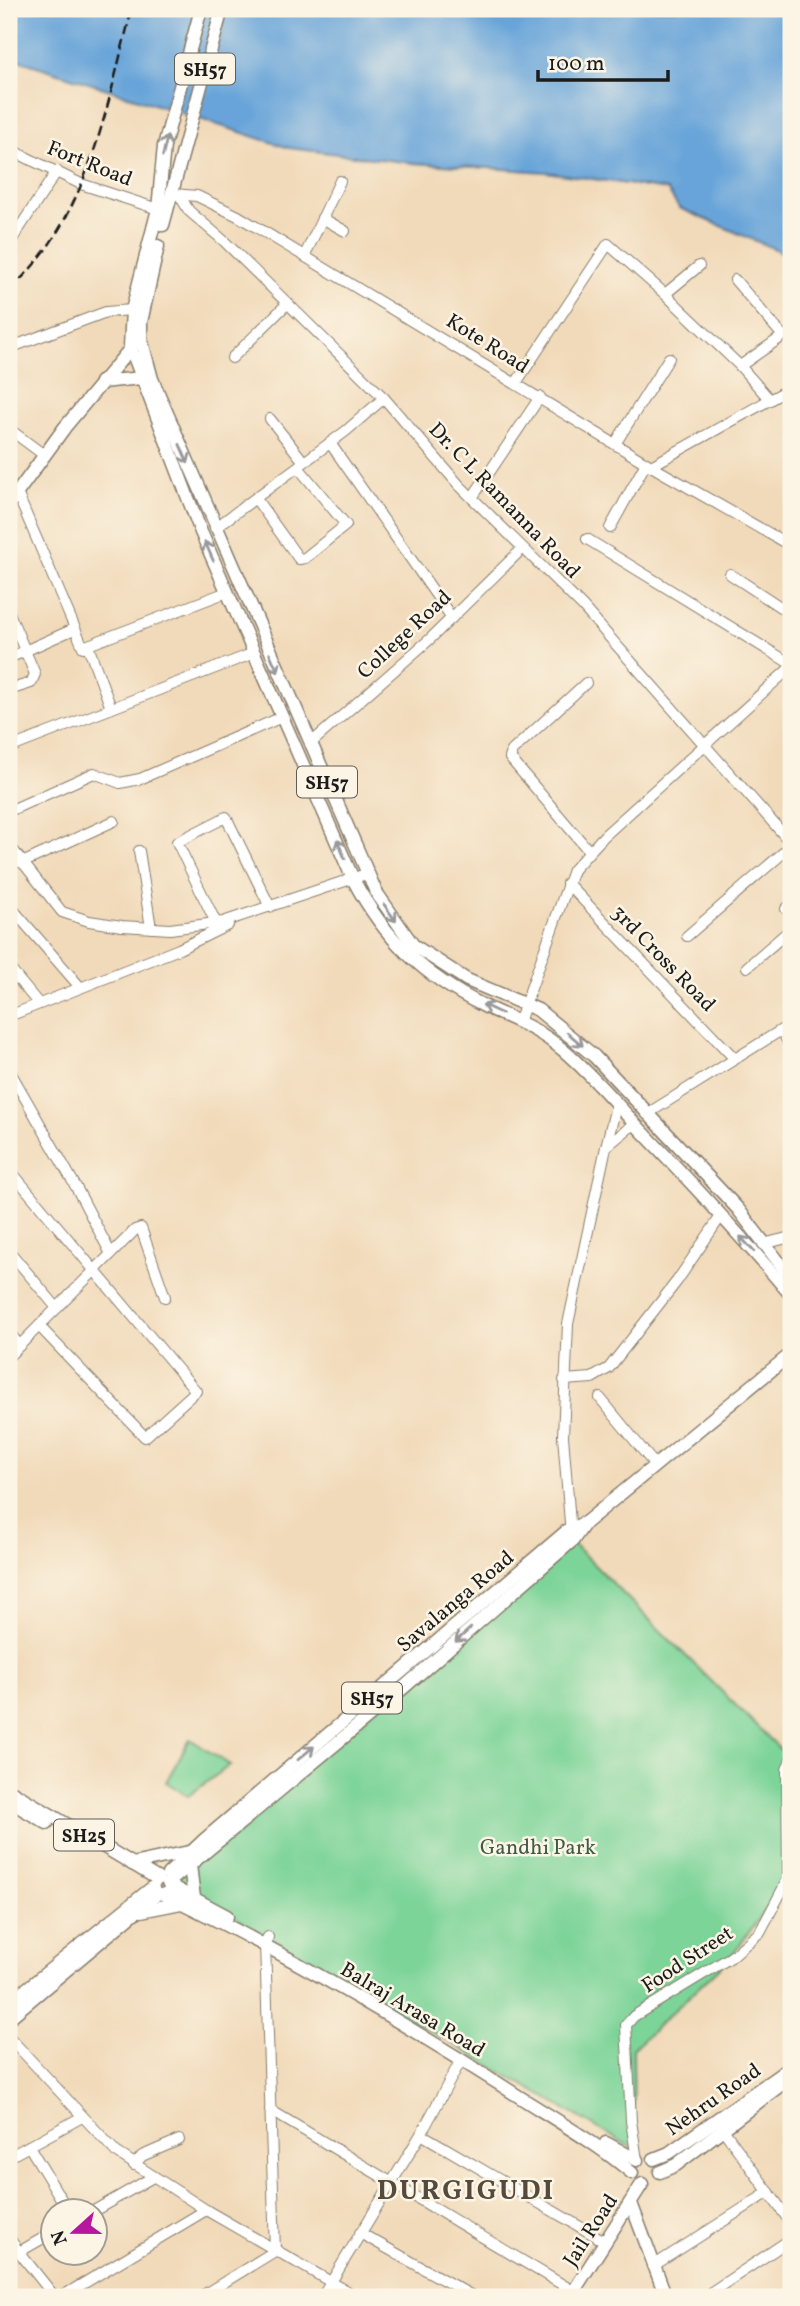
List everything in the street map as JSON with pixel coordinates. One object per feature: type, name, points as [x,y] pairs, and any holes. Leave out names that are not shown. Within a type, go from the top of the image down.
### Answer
[{"type":"main road","name":"SH57","points":[[201,9],[171,121],[170,192],[158,209],[132,310],[135,342],[142,378],[228,592],[282,717],[360,876],[413,945],[467,981],[538,1010],[568,1033],[738,1209],[791,1278]]},
{"type":"main road","name":"SH57","points":[[222,9],[170,192],[135,342],[310,744],[360,876],[364,899],[405,955],[439,981],[519,1022],[535,1027],[564,1050],[617,1102],[791,1295]]},
{"type":"main road","points":[[9,505],[100,382],[135,342]]},
{"type":"main road","points":[[100,382],[142,378]]},
{"type":"main road","name":"Savalanga Road","points":[[9,2003],[190,1866],[585,1523],[791,1354]]},
{"type":"main road","name":"Savalanga Road","points":[[9,2018],[132,1915],[191,1852],[571,1535]]},
{"type":"main road","name":"SH25","points":[[9,1790],[132,1864],[161,1886]]},
{"type":"main road","name":"SH25","points":[[9,1801],[161,1886]]},
{"type":"main road","points":[[132,1864],[191,1852]]},
{"type":"main road","points":[[132,1915],[159,1905],[188,1900],[190,1866]]},
{"type":"main road","name":"Balraj Arasa Road","points":[[161,1886],[267,1940],[609,2153],[635,2166]]},
{"type":"main road","points":[[267,1940],[635,2166],[642,2184],[655,2182],[660,2172],[654,2160],[646,2157],[635,2166]]},
{"type":"main road","name":"Nehru Road","points":[[654,2160],[669,2153],[791,2067]]},
{"type":"main road","name":"Nehru Road","points":[[660,2172],[676,2165],[791,2077]]},
{"type":"main road","name":"Jail Road","points":[[572,2294],[642,2184]]},
{"type":"main road","points":[[631,2203],[666,2297]]},
{"type":"street","name":"Fort Road","points":[[9,149],[102,191],[158,209]]},
{"type":"street","points":[[9,244],[57,171]]},
{"type":"street","points":[[305,255],[340,181]]},
{"type":"street","name":"Kote Road","points":[[170,192],[197,196],[214,203],[305,255],[648,464],[791,546]]},
{"type":"street","name":"Dr. C L Ramanna Road","points":[[170,192],[384,398],[472,498],[582,606],[791,845]]},
{"type":"street","points":[[322,218],[345,231]]},
{"type":"street","points":[[516,383],[608,244],[740,366],[770,400]]},
{"type":"street","points":[[665,294],[699,266]]},
{"type":"street","points":[[735,280],[783,336],[740,366]]},
{"type":"street","points":[[232,358],[288,303]]},
{"type":"street","points":[[9,348],[106,312],[132,310]]},
{"type":"street","points":[[615,444],[669,358]]},
{"type":"street","points":[[610,528],[648,464],[791,388]]},
{"type":"street","points":[[472,498],[540,397]]},
{"type":"street","points":[[215,528],[330,443],[384,398]]},
{"type":"street","points":[[256,499],[299,559],[305,558],[346,525],[270,419]]},
{"type":"street","points":[[9,429],[44,455]]},
{"type":"street","points":[[330,443],[452,618]]},
{"type":"street","points":[[17,493],[81,644],[88,646],[228,592]]},
{"type":"street","points":[[519,1022],[527,1006],[573,870],[589,851],[791,666],[587,539]]},
{"type":"street","name":"College Road","points":[[310,744],[452,618],[522,549]]},
{"type":"street","points":[[730,574],[791,614]]},
{"type":"street","points":[[9,613],[35,674],[31,683],[9,690]]},
{"type":"street","points":[[9,658],[74,629]]},
{"type":"street","points":[[88,646],[111,708]]},
{"type":"street","points":[[9,748],[254,653]]},
{"type":"street","points":[[586,683],[512,751],[510,758],[589,851]]},
{"type":"street","points":[[9,811],[94,773],[120,783],[140,779],[282,717]]},
{"type":"street","points":[[216,923],[177,842],[226,817],[270,907]]},
{"type":"street","points":[[9,869],[21,861],[114,821]]},
{"type":"street","points":[[9,845],[61,912],[89,921],[151,928],[170,929],[216,923],[360,876]]},
{"type":"street","points":[[687,936],[791,845]]},
{"type":"street","points":[[139,851],[151,928]]},
{"type":"street","name":"3rd Cross Road","points":[[567,883],[735,1059]]},
{"type":"street","points":[[9,905],[80,987]]},
{"type":"street","points":[[11,1011],[179,949],[252,913]]},
{"type":"street","points":[[747,967],[791,929]]},
{"type":"street","points":[[9,968],[38,1003]]},
{"type":"street","points":[[647,1114],[787,1028],[791,1048]]},
{"type":"street","points":[[9,1070],[76,1186],[111,1254]]},
{"type":"street","points":[[571,1535],[563,1436],[568,1324],[617,1102]]},
{"type":"street","points":[[606,1147],[635,1123]]},
{"type":"street","points":[[9,1169],[93,1272],[196,1391],[145,1437],[39,1326]]},
{"type":"street","points":[[564,1380],[593,1378],[609,1368],[677,1281],[722,1216]]},
{"type":"street","points":[[9,1355],[18,1343],[39,1326],[135,1230],[141,1228],[165,1297]]},
{"type":"street","points":[[763,1244],[791,1237]]},
{"type":"street","points":[[9,1251],[57,1308]]},
{"type":"street","points":[[9,1332],[18,1343]]},
{"type":"street","points":[[600,1398],[655,1465]]},
{"type":"street","name":"Food Street","points":[[635,2166],[624,2040],[626,2025],[634,2016],[731,1957],[760,1932],[788,1879],[787,1770],[791,1759]]},
{"type":"street","points":[[267,1940],[275,2251]]},
{"type":"street","points":[[9,2037],[116,2152],[206,2210],[357,2297]]},
{"type":"street","points":[[322,2297],[421,2134],[461,2060]]},
{"type":"street","points":[[270,2110],[391,2181],[572,2294]]},
{"type":"street","points":[[9,2157],[82,2117]]},
{"type":"street","points":[[722,2128],[791,2223]]},
{"type":"street","points":[[421,2134],[606,2242]]},
{"type":"street","points":[[134,2165],[142,2156],[179,2140]]},
{"type":"street","points":[[29,2146],[61,2198]]},
{"type":"street","points":[[108,2202],[153,2177]]},
{"type":"street","points":[[653,2266],[769,2192]]},
{"type":"street","points":[[61,2297],[206,2210]]},
{"type":"street","points":[[360,2233],[474,2297]]},
{"type":"street","points":[[9,2238],[55,2297]]},
{"type":"street","points":[[705,2297],[791,2239]]},
{"type":"street","points":[[19,2252],[38,2241]]},
{"type":"street","points":[[200,2297],[275,2251]]},
{"type":"green space","name":"Gandhi Park","points":[[572,1543],[788,1757],[788,1879],[731,1957],[633,2049],[634,2149],[170,1880]]},
{"type":"green space","points":[[190,1739],[230,1765],[188,1796],[166,1782]]},
{"type":"water","points":[[9,9],[791,9],[791,256],[679,208],[667,190],[546,172],[412,163],[289,148],[9,57]]},
{"type":"railway","points":[[9,290],[36,262],[58,230],[76,196],[103,123],[132,9]]},
{"type":"district","name":"DURGIGUDI","points":[[466,2189]]}]
